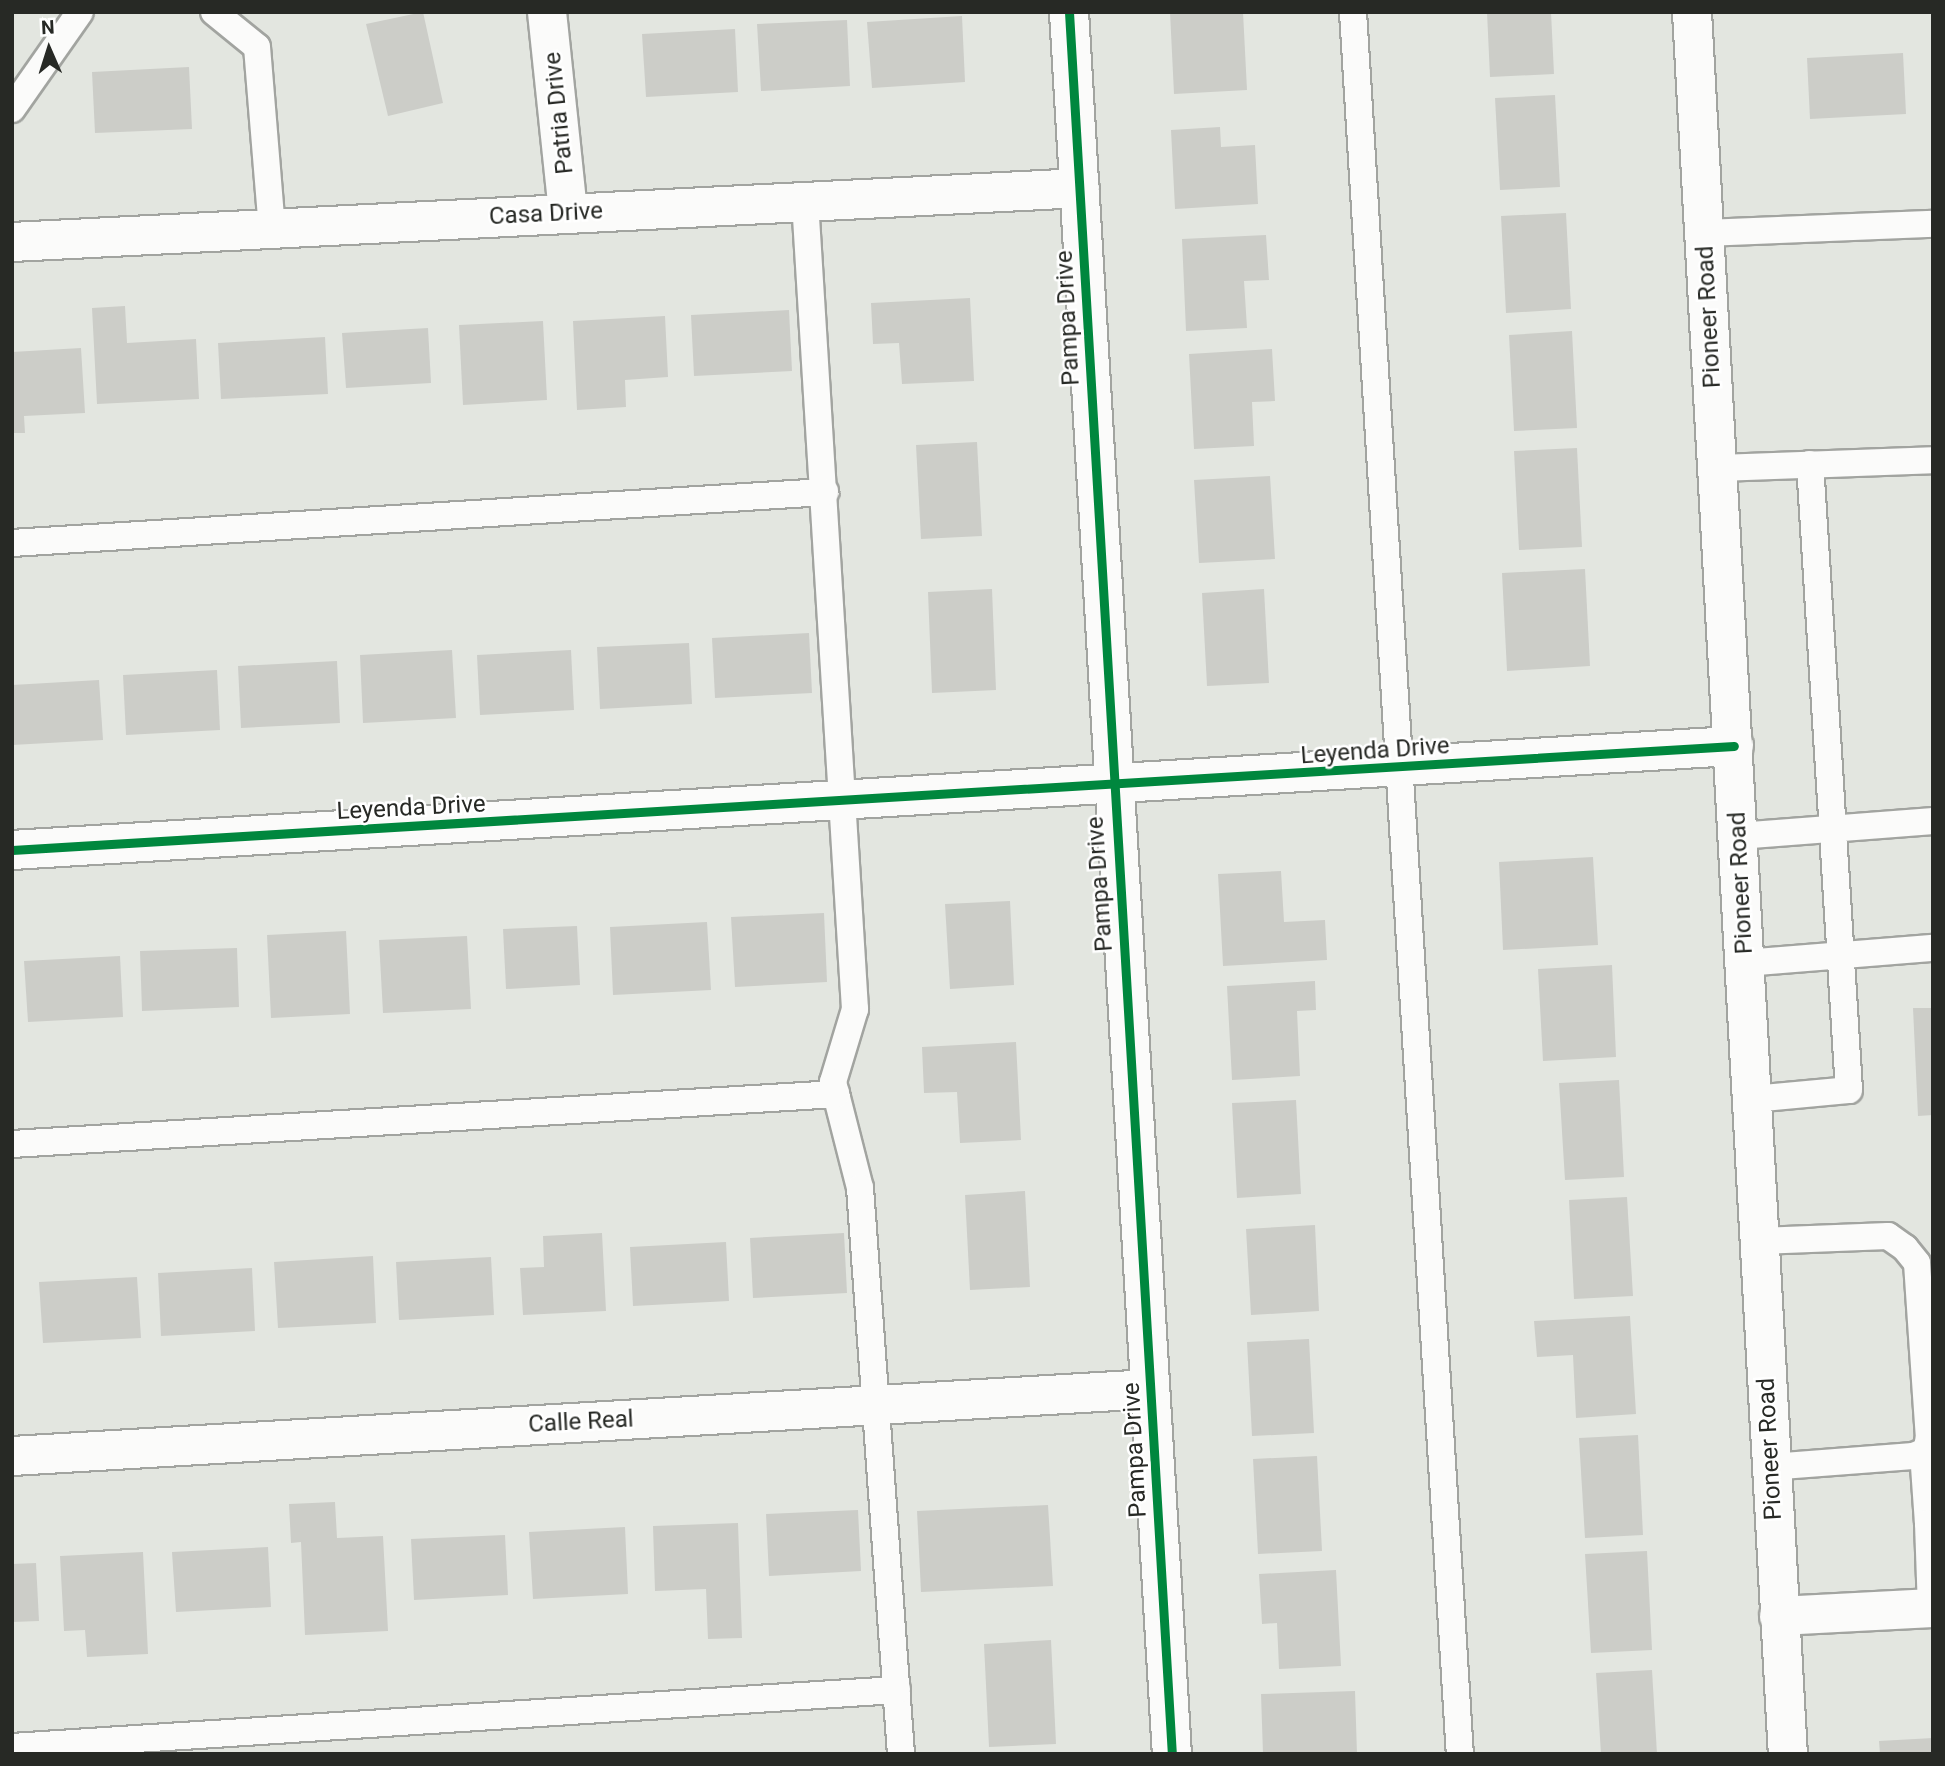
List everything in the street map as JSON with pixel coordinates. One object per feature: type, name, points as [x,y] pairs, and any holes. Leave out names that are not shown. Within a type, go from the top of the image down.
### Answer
[{"type":"street","name":"Patria Drive","points":[[547,12],[568,213]]},
{"type":"street","name":"Pampa Drive","points":[[1069,12],[1172,1754]]},
{"type":"street","name":"Pioneer Road","points":[[1692,12],[1788,1754]]},
{"type":"street","name":"Casa Drive","points":[[12,242],[1080,188]]},
{"type":"street","name":"Leyenda Drive","points":[[12,850],[845,804],[1734,747]]},
{"type":"street","name":"Calle Real","points":[[12,1455],[1150,1389]]},
{"type":"street","points":[[1779,1616],[1932,1608]]},
{"type":"lane","points":[[12,109],[80,12]]},
{"type":"lane","points":[[214,12],[257,47],[272,229]]},
{"type":"lane","points":[[1353,12],[1460,1754]]},
{"type":"lane","points":[[805,201],[845,804],[855,1009],[833,1082],[860,1188],[878,1404],[901,1754]]},
{"type":"lane","points":[[1705,233],[1933,224]]},
{"type":"lane","points":[[1718,468],[1933,460]]},
{"type":"lane","points":[[1752,1099],[1849,1090],[1835,828],[1810,464]]},
{"type":"lane","points":[[12,543],[825,492]]},
{"type":"lane","points":[[1738,836],[1933,821]]},
{"type":"lane","points":[[1745,963],[1933,948]]},
{"type":"lane","points":[[12,1144],[836,1094]]},
{"type":"lane","points":[[1759,1241],[1888,1236],[1905,1248],[1917,1263],[1929,1437],[1923,1452],[1930,1523],[1932,1608]]},
{"type":"lane","points":[[1771,1467],[1923,1452]]},
{"type":"lane","points":[[12,1747],[897,1690]]},
{"type":"building","points":[[423,12],[443,103],[388,116],[366,24]]},
{"type":"building","points":[[1170,12],[1243,12],[1247,90],[1174,94]]},
{"type":"building","points":[[1487,12],[1551,12],[1554,74],[1490,77]]},
{"type":"building","points":[[962,16],[965,82],[872,88],[867,22]]},
{"type":"building","points":[[847,20],[850,86],[761,91],[757,24]]},
{"type":"building","points":[[735,29],[738,92],[646,97],[642,34]]},
{"type":"building","points":[[1903,53],[1906,114],[1810,119],[1807,58]]},
{"type":"building","points":[[189,67],[192,129],[95,133],[92,72]]},
{"type":"building","points":[[1555,95],[1560,187],[1500,190],[1495,98]]},
{"type":"building","points":[[1220,127],[1221,147],[1255,145],[1258,204],[1175,209],[1171,130]]},
{"type":"building","points":[[1566,213],[1571,309],[1506,313],[1501,216]]},
{"type":"building","points":[[1266,235],[1269,280],[1244,281],[1247,328],[1186,331],[1182,239]]},
{"type":"building","points":[[970,298],[974,381],[902,384],[899,343],[873,344],[871,303]]},
{"type":"building","points":[[125,306],[127,343],[196,339],[199,399],[97,404],[92,308]]},
{"type":"building","points":[[789,310],[792,371],[694,376],[691,315]]},
{"type":"building","points":[[665,316],[668,377],[625,380],[626,407],[577,410],[573,321]]},
{"type":"building","points":[[543,321],[547,400],[463,405],[459,325]]},
{"type":"building","points":[[428,328],[431,383],[346,388],[342,333]]},
{"type":"building","points":[[1572,331],[1577,428],[1514,431],[1509,335]]},
{"type":"building","points":[[325,337],[328,394],[221,399],[218,343]]},
{"type":"building","points":[[81,348],[85,413],[24,416],[25,433],[12,433],[12,352]]},
{"type":"building","points":[[1272,349],[1275,401],[1252,402],[1254,446],[1194,449],[1189,354]]},
{"type":"building","points":[[977,442],[982,536],[921,539],[916,445]]},
{"type":"building","points":[[1577,448],[1582,547],[1519,550],[1514,451]]},
{"type":"building","points":[[1270,476],[1275,559],[1199,563],[1194,480]]},
{"type":"building","points":[[1585,569],[1590,666],[1507,671],[1502,573]]},
{"type":"building","points":[[992,589],[996,690],[932,693],[928,592]]},
{"type":"building","points":[[1264,589],[1269,683],[1207,686],[1202,593]]},
{"type":"building","points":[[809,633],[812,693],[715,698],[712,638]]},
{"type":"building","points":[[689,643],[692,704],[600,709],[597,647]]},
{"type":"building","points":[[452,650],[456,718],[363,723],[360,655]]},
{"type":"building","points":[[571,650],[574,710],[480,715],[477,655]]},
{"type":"building","points":[[337,661],[340,723],[241,728],[238,666]]},
{"type":"building","points":[[217,670],[220,730],[126,735],[123,675]]},
{"type":"building","points":[[99,680],[103,740],[12,745],[12,685]]},
{"type":"building","points":[[1593,857],[1598,945],[1503,950],[1499,862]]},
{"type":"building","points":[[1281,871],[1284,922],[1325,920],[1327,960],[1223,966],[1218,874]]},
{"type":"building","points":[[1010,901],[1014,985],[950,989],[945,904]]},
{"type":"building","points":[[824,913],[827,982],[735,987],[731,917]]},
{"type":"building","points":[[707,922],[711,990],[613,995],[610,927]]},
{"type":"building","points":[[577,926],[580,985],[506,989],[503,929]]},
{"type":"building","points":[[346,931],[350,1014],[271,1018],[267,935]]},
{"type":"building","points":[[467,936],[471,1009],[383,1013],[379,940]]},
{"type":"building","points":[[237,948],[239,1007],[142,1011],[140,951]]},
{"type":"building","points":[[120,956],[123,1017],[28,1022],[24,961]]},
{"type":"building","points":[[1612,965],[1616,1057],[1543,1061],[1538,969]]},
{"type":"building","points":[[1315,981],[1316,1010],[1297,1011],[1300,1076],[1232,1080],[1227,986]]},
{"type":"building","points":[[1913,1008],[1933,1008],[1933,1115],[1918,1116]]},
{"type":"building","points":[[1016,1042],[1021,1140],[960,1143],[957,1092],[924,1093],[922,1047]]},
{"type":"building","points":[[1619,1080],[1624,1177],[1565,1180],[1559,1083]]},
{"type":"building","points":[[1296,1100],[1301,1194],[1237,1198],[1232,1103]]},
{"type":"building","points":[[1025,1191],[1030,1287],[970,1290],[965,1195]]},
{"type":"building","points":[[1627,1197],[1633,1296],[1574,1299],[1569,1200]]},
{"type":"building","points":[[1315,1225],[1319,1311],[1251,1315],[1246,1229]]},
{"type":"building","points":[[602,1233],[606,1311],[523,1315],[520,1268],[544,1267],[543,1236]]},
{"type":"building","points":[[844,1233],[847,1293],[753,1298],[750,1238]]},
{"type":"building","points":[[726,1242],[729,1301],[633,1306],[630,1247]]},
{"type":"building","points":[[373,1256],[376,1323],[278,1328],[274,1262]]},
{"type":"building","points":[[491,1257],[494,1315],[399,1320],[396,1262]]},
{"type":"building","points":[[252,1268],[255,1331],[161,1336],[158,1273]]},
{"type":"building","points":[[137,1277],[141,1338],[43,1343],[39,1282]]},
{"type":"building","points":[[1630,1316],[1636,1414],[1576,1418],[1573,1355],[1537,1357],[1534,1321]]},
{"type":"building","points":[[1309,1339],[1314,1433],[1252,1436],[1247,1342]]},
{"type":"building","points":[[1638,1435],[1643,1535],[1585,1538],[1579,1438]]},
{"type":"building","points":[[1317,1456],[1322,1551],[1258,1554],[1253,1459]]},
{"type":"building","points":[[335,1502],[337,1538],[383,1536],[388,1631],[305,1635],[301,1542],[291,1543],[289,1504]]},
{"type":"building","points":[[1048,1505],[1053,1586],[921,1592],[917,1511]]},
{"type":"building","points":[[858,1510],[861,1571],[769,1576],[766,1514]]},
{"type":"building","points":[[738,1523],[742,1638],[708,1639],[706,1589],[655,1591],[653,1526]]},
{"type":"building","points":[[625,1527],[628,1594],[533,1599],[529,1532]]},
{"type":"building","points":[[505,1535],[508,1595],[414,1600],[411,1539]]},
{"type":"building","points":[[268,1547],[271,1607],[176,1612],[172,1552]]},
{"type":"building","points":[[1647,1551],[1652,1650],[1591,1653],[1585,1554]]},
{"type":"building","points":[[143,1552],[148,1654],[87,1657],[85,1630],[64,1631],[60,1556]]},
{"type":"building","points":[[36,1563],[39,1621],[12,1622],[12,1564]]},
{"type":"building","points":[[1336,1570],[1341,1666],[1279,1669],[1277,1623],[1262,1624],[1259,1574]]},
{"type":"building","points":[[1051,1640],[1056,1744],[989,1747],[984,1644]]},
{"type":"building","points":[[1652,1670],[1657,1754],[1601,1754],[1596,1673]]},
{"type":"building","points":[[1355,1691],[1357,1754],[1263,1754],[1261,1694]]},
{"type":"building","points":[[1933,1738],[1933,1754],[1880,1754],[1879,1741]]},
{"type":"cycle path","points":[[1069,12],[1172,1754]]},
{"type":"cycle path","points":[[12,850],[1734,746]]}]
